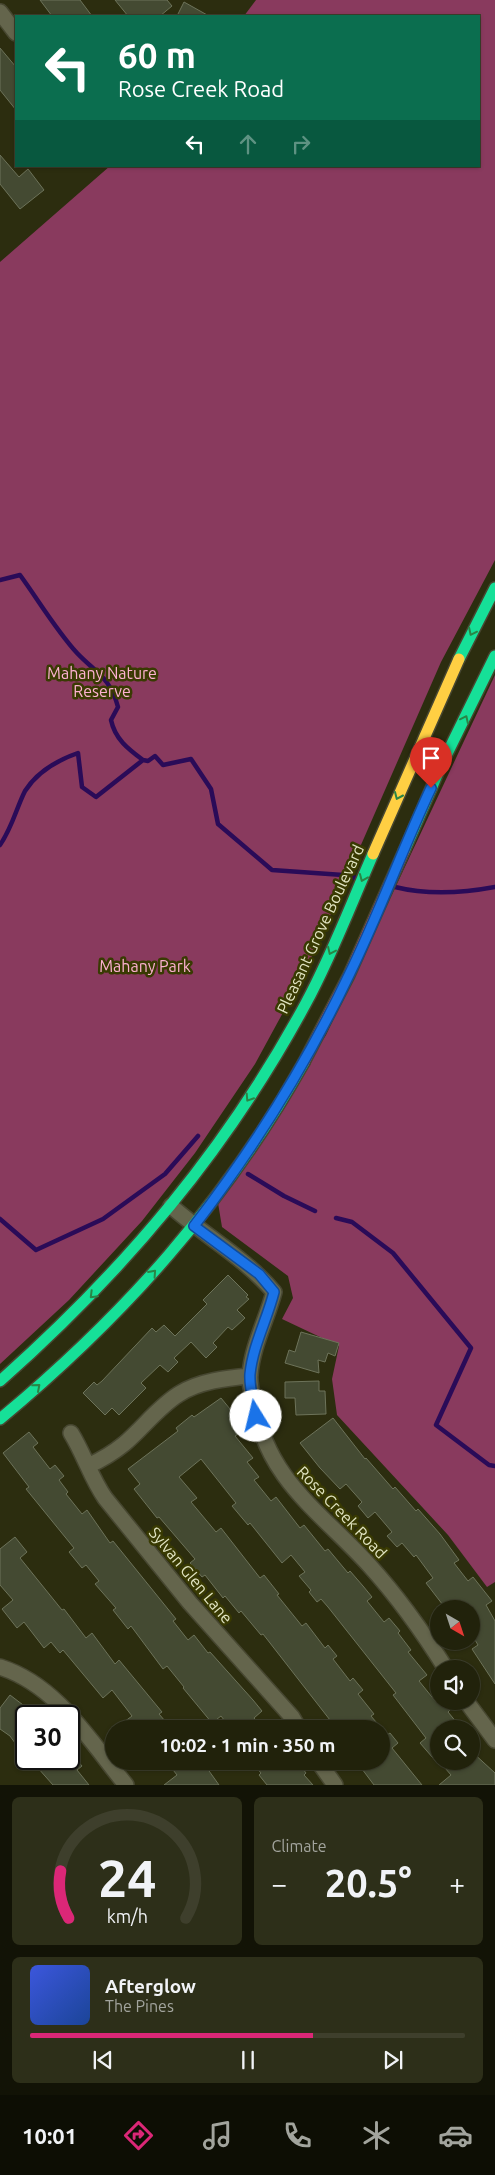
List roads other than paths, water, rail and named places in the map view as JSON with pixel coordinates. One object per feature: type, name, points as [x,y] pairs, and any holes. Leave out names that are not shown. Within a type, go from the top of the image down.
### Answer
[{"type":"main road","name":"Pleasant Grove Boulevard","points":[[0,1381],[61,1327],[103,1285],[172,1206],[225,1135],[275,1057],[306,1002],[351,907],[438,704],[495,588]]},
{"type":"main road","points":[[0,1419],[73,1356],[123,1307],[194,1226],[232,1176],[290,1086],[322,1030],[376,917],[427,796],[495,656]]},
{"type":"street","points":[[0,12],[15,32]]},
{"type":"street","name":"Rose Creek Road","points":[[172,1206],[194,1226],[259,1274],[274,1292],[269,1314],[259,1335],[250,1376],[256,1416],[265,1445],[281,1473],[306,1502],[368,1564],[398,1599],[440,1660]]},
{"type":"street","points":[[88,1466],[107,1457],[124,1444],[154,1414],[179,1393],[206,1382],[250,1376]]},
{"type":"street","name":"Sylvan Glen Lane","points":[[71,1433],[80,1448],[95,1483],[105,1498],[190,1604],[294,1720]]},
{"type":"street","points":[[0,1667],[25,1678],[58,1703],[126,1785]]},
{"type":"street","points":[[473,1710],[495,1740]]},
{"type":"street","points":[[324,1770],[335,1785]]},
{"type":"waterway","points":[[0,580],[20,575],[69,644],[107,682],[118,707],[111,720],[113,727],[127,748],[143,760]]},
{"type":"waterway","points":[[0,845],[30,784],[42,772],[63,759],[78,753],[82,787],[96,797],[143,760],[148,761],[155,756],[163,765],[191,759],[211,789],[218,824],[272,870],[343,875],[356,878]]},
{"type":"waterway","points":[[395,887],[407,890],[445,892],[495,887]]},
{"type":"waterway","points":[[0,1219],[36,1250],[103,1219],[165,1174],[198,1136]]},
{"type":"waterway","points":[[248,1174],[284,1196],[315,1211]]},
{"type":"waterway","points":[[336,1218],[352,1222],[393,1253],[471,1348],[436,1425],[489,1465],[495,1466]]},
{"type":"park label","name":"Mahany Nature Reserve","points":[[102,682]]},
{"type":"park label","name":"Mahany Park","points":[[145,966]]}]
